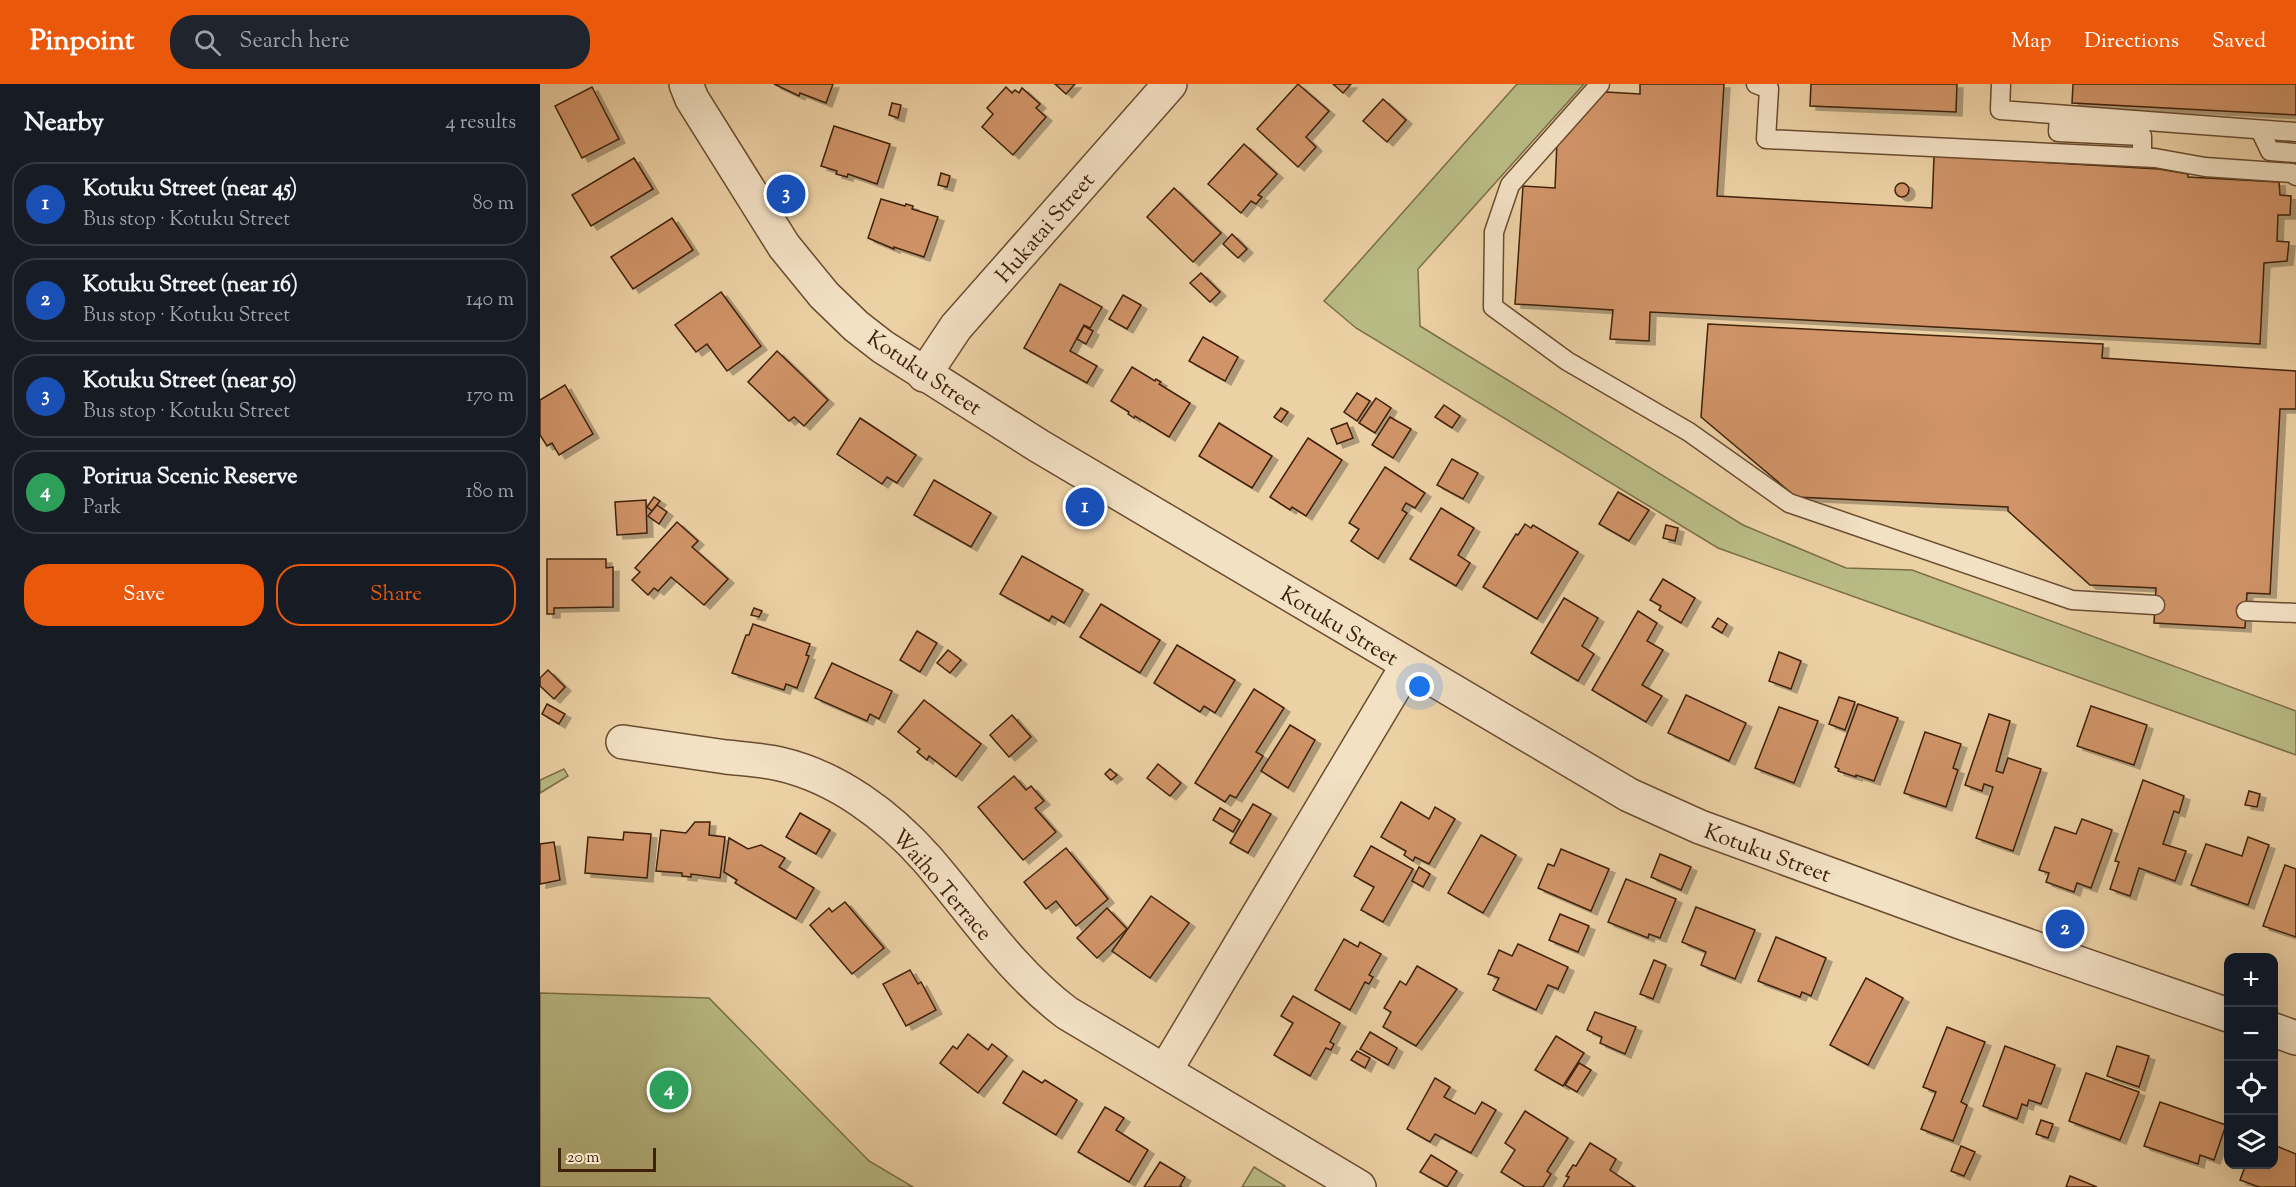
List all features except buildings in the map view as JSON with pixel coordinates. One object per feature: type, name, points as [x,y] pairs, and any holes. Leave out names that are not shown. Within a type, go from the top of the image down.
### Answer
[{"type":"street","name":"Kotuku Street","points":[[686,84],[692,99],[784,246],[856,326],[924,375],[1407,666],[1629,795],[1700,827],[1963,923],[2224,1013]]},
{"type":"street","name":"Hukatai Street","points":[[924,375],[956,327],[1170,84]]},
{"type":"street","points":[[1165,1071],[1407,666]]},
{"type":"street","name":"Waiho Terrace","points":[[623,742],[781,764],[818,778],[856,798],[881,815],[909,840],[1031,984],[1067,1013],[1359,1187]]},
{"type":"street","points":[[2278,1031],[2296,1038]]},
{"type":"lane","points":[[1600,84],[1510,185],[1494,232],[1493,307],[1567,361],[1689,432],[1789,503],[2072,600],[2155,605]]},
{"type":"lane","points":[[1756,84],[1769,88],[1766,139],[2142,157],[2205,167],[2292,173],[2296,176]]},
{"type":"lane","points":[[2001,84],[2000,110],[2296,132]]},
{"type":"lane","points":[[2059,114],[2058,132],[2142,136],[2142,157]]},
{"type":"lane","points":[[2260,130],[2270,151],[2296,153]]},
{"type":"lane","points":[[2246,611],[2296,613]]},
{"type":"green space","points":[[1517,84],[1584,84],[1418,269],[1420,326],[1743,525],[1846,568],[1912,570],[2296,711],[2296,755],[1718,548],[1356,328],[1324,301]]},
{"type":"green space","points":[[564,769],[568,776],[540,793],[540,780]]},
{"type":"green space","points":[[540,993],[709,998],[869,1161],[913,1187],[540,1187]]},
{"type":"green space","points":[[1254,1167],[1285,1186],[1242,1187]]},
{"type":"place","name":"Kotuku Street (near 50)","points":[[786,194]]},
{"type":"place","name":"Kotuku Street (near 45)","points":[[1085,507]]},
{"type":"place","name":"Kotuku Street (near 16)","points":[[2065,929]]},
{"type":"place","name":"Porirua Scenic Reserve","points":[[669,1090]]}]
